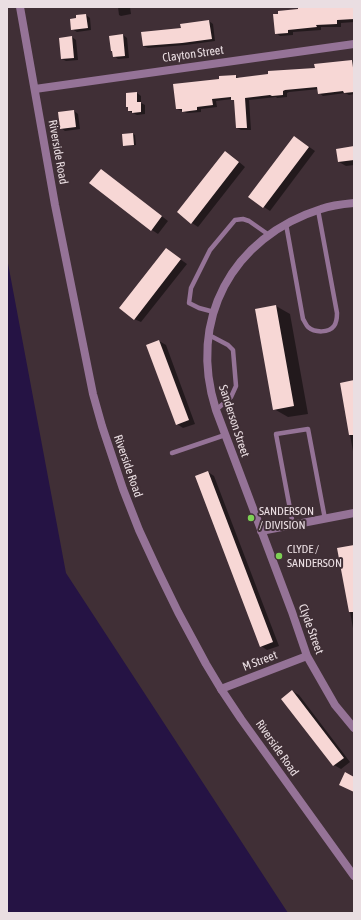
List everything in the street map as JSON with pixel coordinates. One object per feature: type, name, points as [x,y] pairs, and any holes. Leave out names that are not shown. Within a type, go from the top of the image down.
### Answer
[{"type":"street","name":"Riverside Road","points":[[20,7],[55,205],[88,370],[102,426],[123,489],[146,544],[178,612],[206,664],[250,731],[354,876]]},
{"type":"street","name":"Clayton Street","points":[[35,89],[354,44]]},
{"type":"street","name":"Sanderson Street","points":[[261,531],[225,435],[210,390],[207,355],[209,335],[214,312],[223,288],[235,270],[253,249],[269,235],[292,220],[318,210],[340,204],[354,203]]},
{"type":"street","points":[[261,531],[354,513]]},
{"type":"street","name":"Clyde Street","points":[[261,531],[307,656],[335,705],[354,728]]},
{"type":"street","name":"M Street","points":[[221,689],[307,656]]},
{"type":"lane","points":[[286,224],[303,319],[307,326],[313,330],[328,330],[334,327],[337,313],[318,210]]},
{"type":"lane","points":[[214,312],[188,303],[191,288],[210,250],[235,220],[249,220],[269,235]]},
{"type":"lane","points":[[209,335],[228,344],[233,350],[236,386],[231,397],[216,410]]},
{"type":"lane","points":[[293,525],[276,434],[308,429],[325,519]]},
{"type":"lane","points":[[172,453],[225,435]]},
{"type":"shaded area","points":[[7,258],[66,573],[288,913],[7,913]]},
{"type":"building","points":[[298,7],[354,7],[354,19],[337,20],[337,24],[316,25],[317,27],[288,30],[288,33],[275,34],[273,14],[278,14],[278,11],[298,9]]},
{"type":"building","points":[[86,14],[88,28],[71,30],[70,19],[76,18],[76,15]]},
{"type":"building","points":[[209,20],[212,39],[143,46],[141,32],[181,28],[180,24]]},
{"type":"building","points":[[123,34],[125,56],[113,57],[109,36]]},
{"type":"building","points":[[72,36],[74,58],[61,59],[59,38]]},
{"type":"building","points":[[352,60],[354,92],[344,93],[343,91],[318,94],[317,87],[285,90],[283,91],[283,95],[245,98],[247,128],[236,128],[234,100],[231,100],[231,97],[212,99],[213,105],[197,107],[197,110],[182,112],[182,109],[176,109],[173,84],[219,79],[219,76],[236,75],[236,78],[268,74],[268,71],[315,68],[314,64]]},
{"type":"building","points":[[137,92],[137,102],[141,102],[141,112],[132,113],[132,111],[128,111],[128,107],[126,107],[126,93]]},
{"type":"building","points":[[74,110],[76,127],[60,129],[58,112]]},
{"type":"building","points":[[133,133],[134,145],[123,146],[122,134]]},
{"type":"building","points":[[294,136],[309,147],[263,208],[248,197]]},
{"type":"building","points":[[354,146],[354,160],[338,162],[336,149]]},
{"type":"building","points":[[225,151],[239,162],[191,224],[177,212]]},
{"type":"building","points":[[101,169],[162,216],[151,231],[89,183]]},
{"type":"building","points":[[166,248],[181,259],[134,320],[119,308]]},
{"type":"building","points":[[276,305],[294,406],[273,410],[255,309]]},
{"type":"building","points":[[159,340],[189,420],[176,425],[146,345]]},
{"type":"building","points":[[354,380],[354,435],[349,435],[340,383]]},
{"type":"building","points":[[208,471],[273,642],[260,647],[195,476]]},
{"type":"building","points":[[354,545],[354,612],[349,612],[337,548]]},
{"type":"building","points":[[292,690],[344,758],[333,766],[281,699]]},
{"type":"building","points":[[345,772],[354,777],[354,792],[339,785]]},
{"type":"place","name":"SANDERSON / DIVISION","points":[[251,518]]},
{"type":"place","name":"CLYDE / SANDERSON","points":[[279,556]]}]
